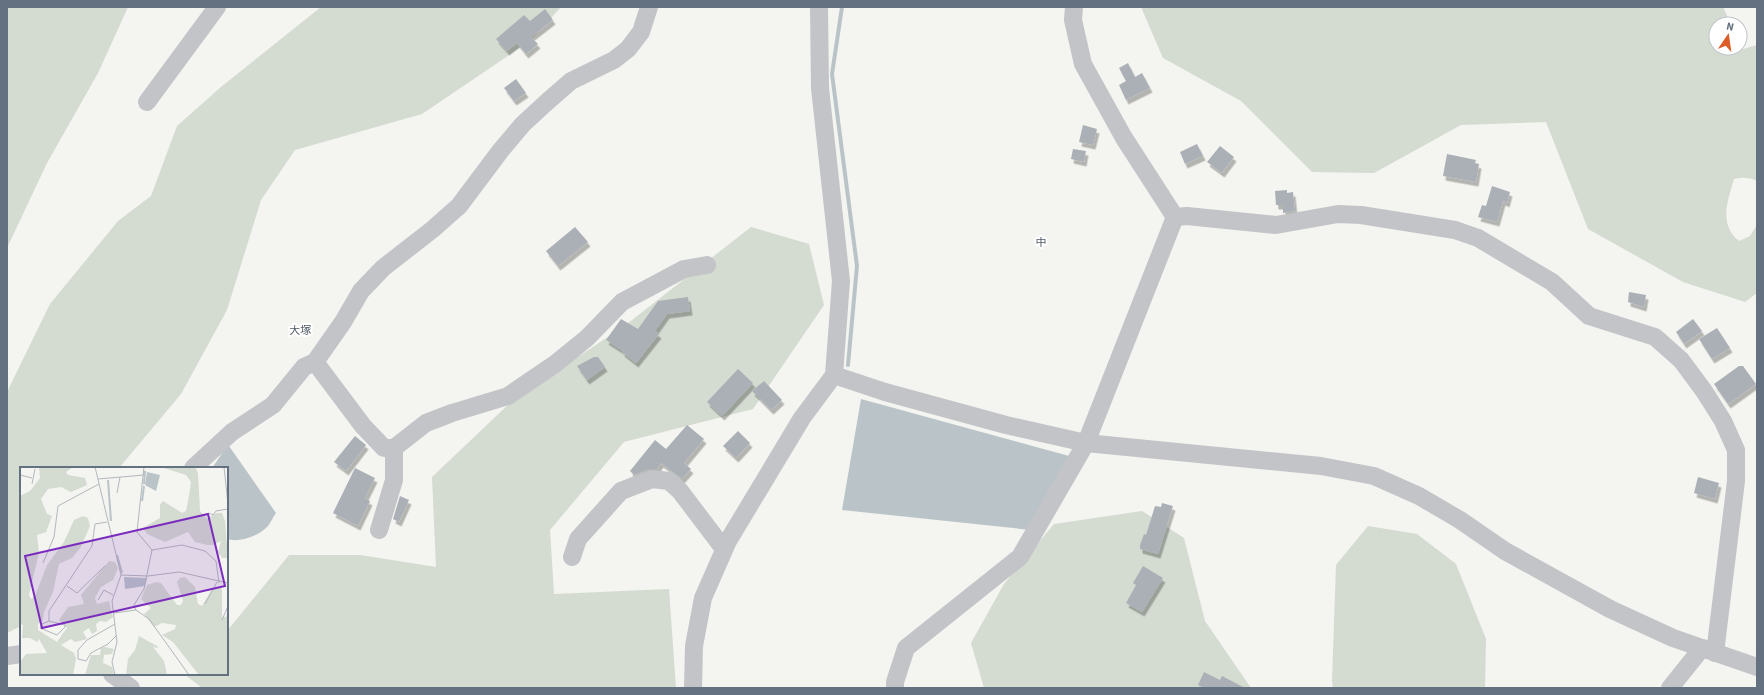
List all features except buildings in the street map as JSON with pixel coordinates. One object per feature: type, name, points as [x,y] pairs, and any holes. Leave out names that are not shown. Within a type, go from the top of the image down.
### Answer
[{"type":"street","points":[[147,102],[217,7]]},
{"type":"street","points":[[194,467],[232,432],[273,405],[304,367],[315,362],[343,322],[361,291],[382,268],[433,229],[459,206],[501,150],[523,124],[571,81],[614,60],[628,49],[641,32],[649,7]]},
{"type":"street","points":[[693,688],[694,646],[703,598],[724,549],[802,418],[834,375],[841,281],[820,88],[819,7]]},
{"type":"street","points":[[1074,7],[1073,20],[1083,64],[1124,138],[1175,217]]},
{"type":"street","points":[[1175,217],[1187,216],[1276,225],[1338,214],[1361,215],[1455,230],[1478,238],[1552,282],[1589,316],[1655,337],[1681,360],[1704,391],[1723,421],[1736,450],[1736,481],[1708,651],[1670,688]]},
{"type":"street","points":[[895,688],[895,682],[906,648],[1020,557],[1086,443],[1175,217]]},
{"type":"street","points":[[315,362],[363,426],[384,448],[394,448],[426,423],[452,413],[508,396],[555,364],[588,338],[622,302],[684,268],[707,265]]},
{"type":"street","points":[[834,375],[885,392],[1006,425],[1086,443],[1321,466],[1374,476],[1419,496],[1460,520],[1505,551],[1577,591],[1673,638],[1757,667]]},
{"type":"street","points":[[378,530],[394,480],[394,448]]},
{"type":"street","points":[[572,556],[578,539],[621,491],[652,479],[669,481],[680,491],[724,549]]},
{"type":"street","points":[[7,656],[20,654]]},
{"type":"street","points":[[113,675],[131,688]]},
{"type":"shaded area","points":[[7,7],[128,7],[98,73],[47,163],[7,248]]},
{"type":"shaded area","points":[[321,7],[561,7],[530,41],[422,114],[295,150],[261,200],[227,310],[181,394],[120,467],[20,467],[20,626],[7,633],[7,392],[50,304],[118,221],[151,196],[177,126],[221,87]]},
{"type":"shaded area","points":[[1141,7],[1723,7],[1727,16],[1708,16],[1708,56],[1748,56],[1748,48],[1757,45],[1757,181],[1746,178],[1734,179],[1726,212],[1729,227],[1739,241],[1750,236],[1757,225],[1757,293],[1745,302],[1683,282],[1588,229],[1546,122],[1461,125],[1374,173],[1312,172],[1241,101],[1163,58]]},
{"type":"shaded area","points":[[751,227],[809,244],[824,305],[753,409],[624,442],[550,530],[554,594],[669,589],[676,688],[202,688],[185,675],[228,675],[228,630],[289,555],[360,555],[436,567],[432,477],[511,402],[627,324]]},
{"type":"shaded area","points":[[861,399],[1073,457],[1031,530],[842,510]]},
{"type":"shaded area","points":[[229,446],[276,513],[264,530],[249,538],[237,540],[228,539],[228,467],[213,467]]},
{"type":"shaded area","points":[[1142,511],[1184,538],[1205,621],[1251,688],[984,688],[971,643],[1004,584],[1054,524]]},
{"type":"shaded area","points":[[1368,526],[1417,534],[1456,564],[1486,639],[1485,688],[1333,688],[1336,565]]},
{"type":"waterway","points":[[842,7],[832,74],[857,266],[848,365]]},
{"type":"district","name":"中","points":[[1041,242]]},
{"type":"district","name":"大塚","points":[[300,330]]}]
